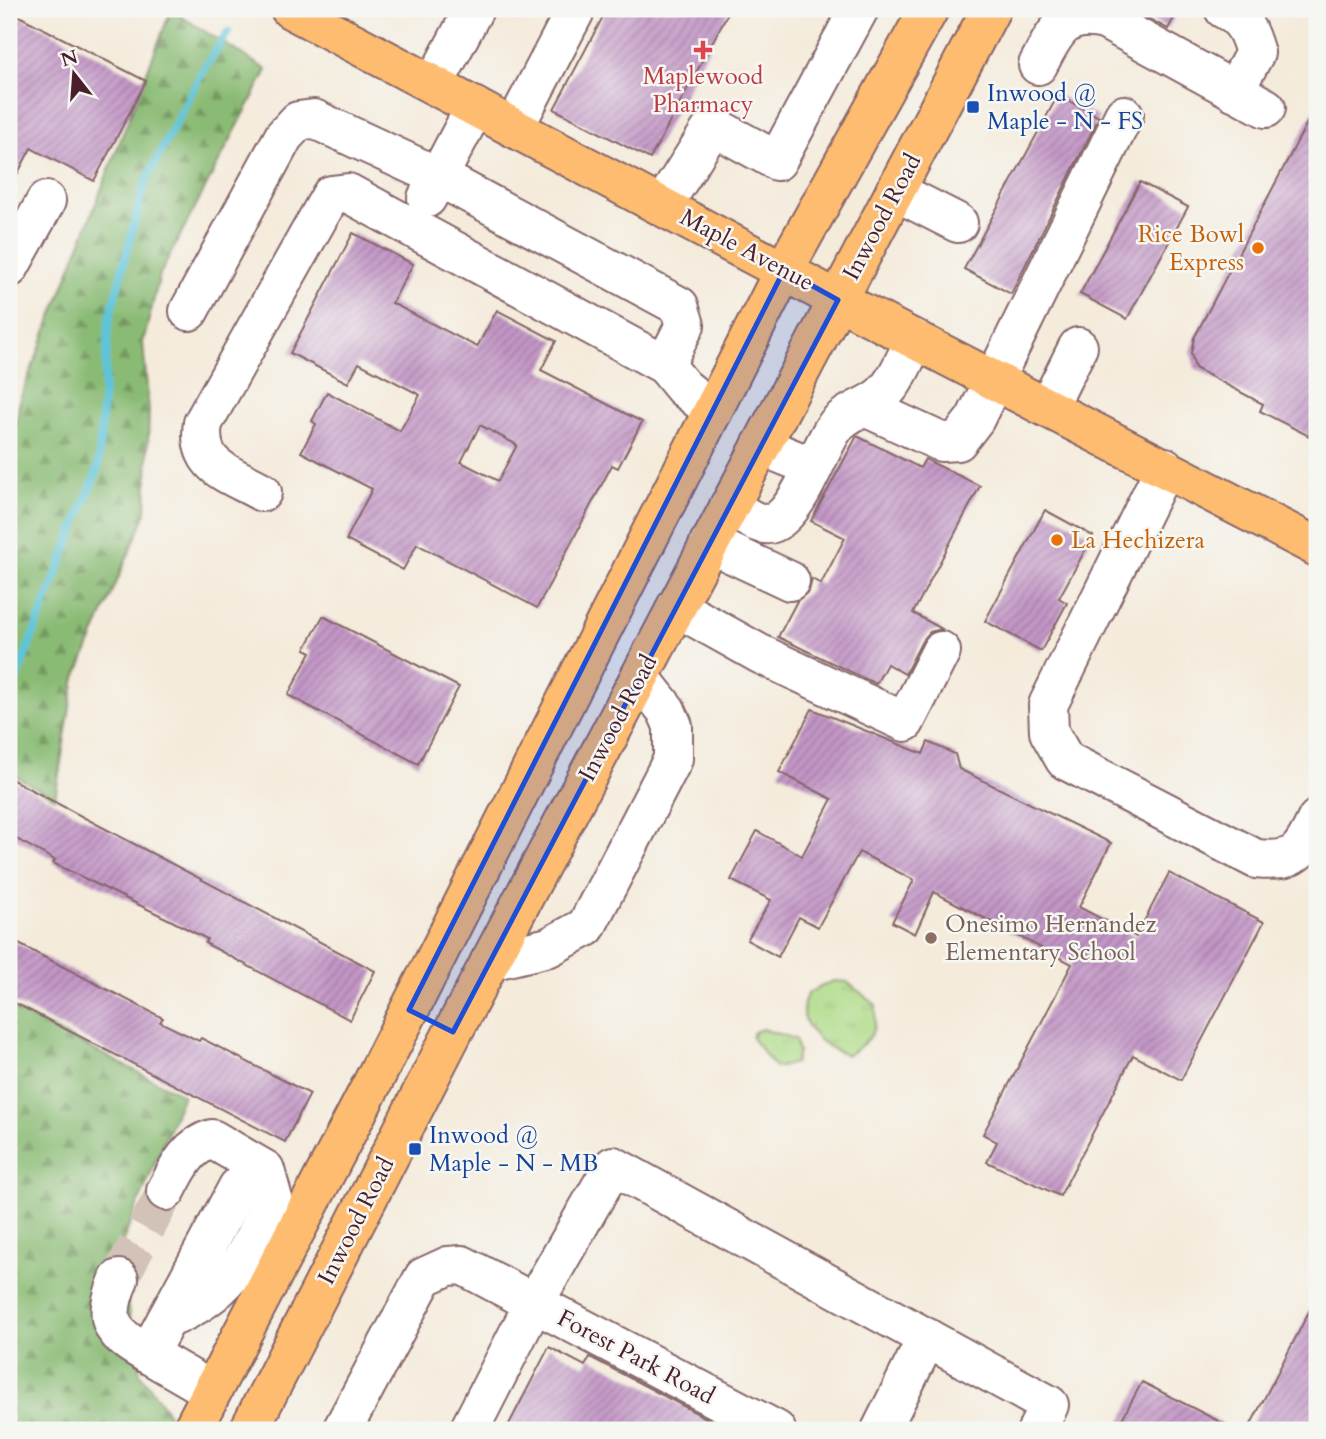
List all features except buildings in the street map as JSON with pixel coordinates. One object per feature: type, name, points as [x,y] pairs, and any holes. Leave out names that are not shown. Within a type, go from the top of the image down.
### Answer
[{"type":"main road","name":"Maple Avenue","points":[[290,9],[838,300],[1317,547]]},
{"type":"main road","points":[[930,9],[985,20]]},
{"type":"main road","name":"Inwood Road","points":[[192,1430],[409,1010],[784,270],[930,9]]},
{"type":"main road","name":"Inwood Road","points":[[249,1430],[490,961],[985,20]]},
{"type":"main road","points":[[638,561],[676,607]]},
{"type":"main road","points":[[409,1010],[453,1032]]},
{"type":"lane","points":[[434,84],[474,9]]},
{"type":"lane","points":[[514,128],[576,9]]},
{"type":"lane","points":[[663,205],[713,126],[778,161],[859,9]]},
{"type":"lane","points":[[1038,65],[1056,30],[1067,22],[1092,17],[1105,20],[1250,99],[1255,53],[1250,34],[1239,17],[1224,9]]},
{"type":"lane","points":[[411,226],[475,107]]},
{"type":"lane","points":[[865,407],[951,444],[958,441],[975,419],[992,378],[1124,115]]},
{"type":"lane","points":[[190,311],[284,136],[298,121],[314,119],[439,177],[679,306],[685,325],[665,365]]},
{"type":"lane","points":[[895,191],[958,223]]},
{"type":"lane","points":[[262,492],[207,460],[200,442],[203,424],[331,195],[348,194],[411,226],[665,365],[683,387],[713,411]]},
{"type":"lane","points":[[9,268],[46,201]]},
{"type":"lane","points":[[729,506],[757,521],[773,523],[795,499],[840,421],[885,392],[915,339]]},
{"type":"lane","points":[[1048,407],[1079,347]]},
{"type":"lane","points":[[761,446],[813,467]]},
{"type":"lane","points":[[1165,467],[1048,705],[1049,732],[1065,760],[1256,859],[1282,862],[1305,846],[1317,819]]},
{"type":"lane","points":[[709,543],[790,581]]},
{"type":"lane","points":[[676,607],[760,654],[905,722],[941,652]]},
{"type":"lane","points":[[490,961],[550,947],[586,927],[673,759],[673,726],[666,710],[639,677]]},
{"type":"lane","points":[[166,1191],[191,1151],[200,1142],[212,1139],[265,1170],[273,1199],[248,1249],[218,1291],[197,1307],[167,1319]]},
{"type":"lane","points":[[534,1303],[613,1166],[1049,1405],[1037,1430]]},
{"type":"lane","points":[[148,1354],[238,1187]]},
{"type":"lane","name":"Forest Park Road","points":[[342,1430],[424,1277],[431,1271],[462,1265],[776,1430]]},
{"type":"lane","points":[[119,1279],[109,1314],[114,1330],[122,1339],[212,1391]]},
{"type":"lane","name":"Forest Park Road","points":[[469,1430],[534,1303]]},
{"type":"lane","points":[[881,1430],[927,1338]]},
{"type":"highlighted area","points":[[784,270],[838,300],[453,1032],[409,1010]]},
{"type":"green space","points":[[171,10],[267,70],[160,274],[143,343],[149,411],[146,513],[74,682],[55,798],[9,773],[9,468],[20,399]]},
{"type":"green space","points":[[833,981],[847,982],[876,1005],[871,1035],[848,1055],[820,1040],[812,1032],[804,1014],[808,993]]},
{"type":"green space","points":[[9,1007],[183,1095],[118,1253],[140,1373],[169,1414],[159,1430],[9,1430]]},
{"type":"green space","points":[[762,1029],[795,1039],[798,1052],[795,1063],[776,1068],[752,1038],[754,1032]]},
{"type":"waterway","points":[[9,697],[98,468],[109,320],[145,183],[203,70],[228,32]]},
{"type":"tunnel","points":[[119,1279],[166,1191]]},
{"type":"place","name":"Maplewood Pharmacy","points":[[703,50]]},
{"type":"place","name":"Inwood @ Maple - N - FS","points":[[973,107]]},
{"type":"place","name":"Rice Bowl Express","points":[[1258,248]]},
{"type":"place","name":"La Hechizera","points":[[1057,540]]},
{"type":"place","name":"Onesimo Hernandez Elementary School","points":[[931,938]]},
{"type":"place","name":"Inwood @ Maple - N - MB","points":[[415,1149]]}]
